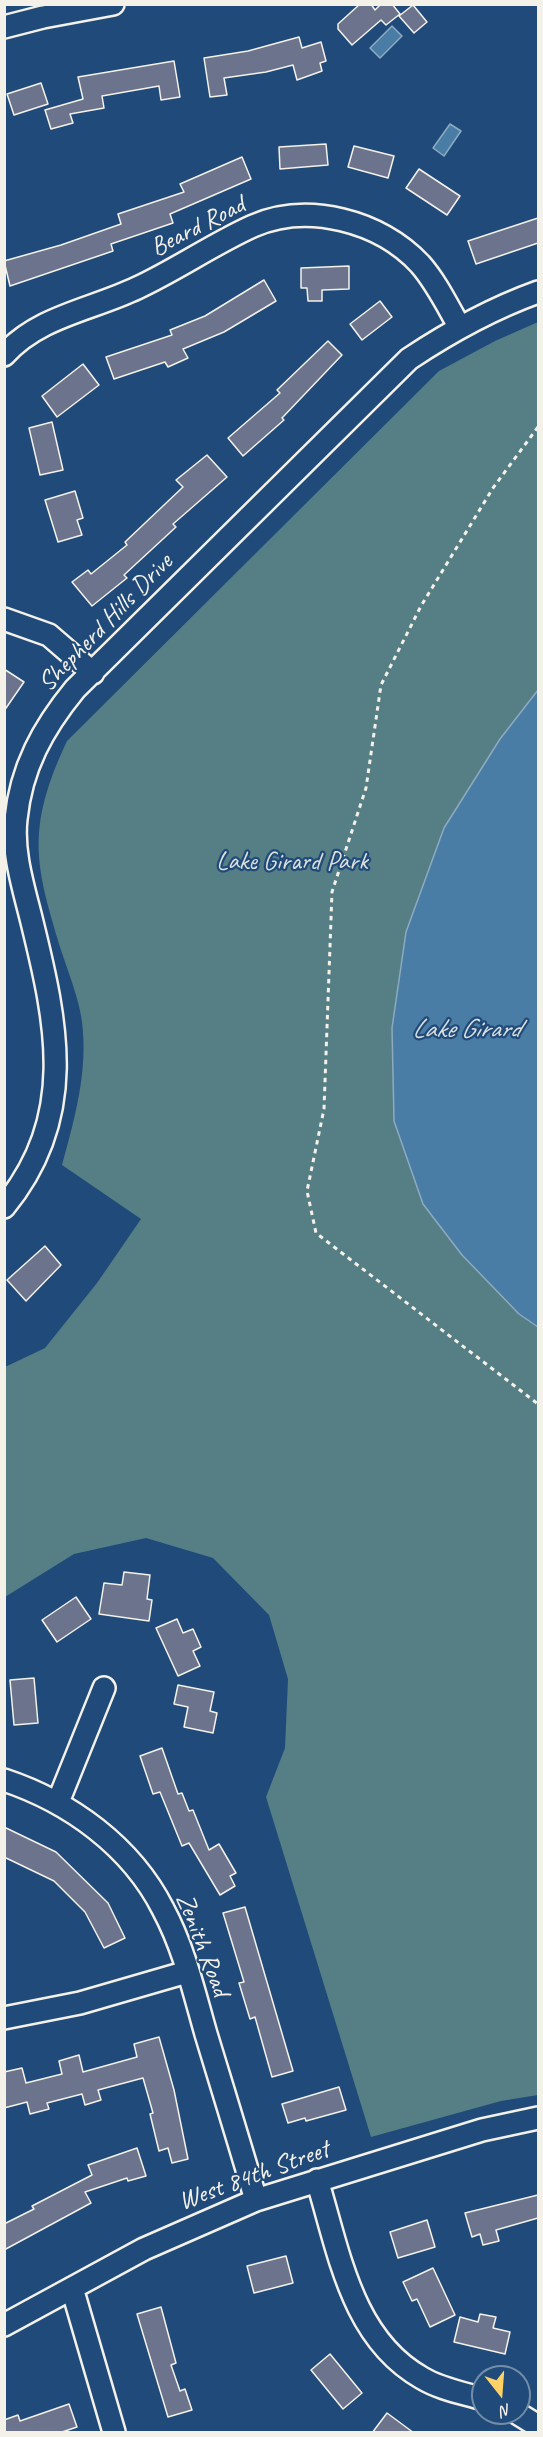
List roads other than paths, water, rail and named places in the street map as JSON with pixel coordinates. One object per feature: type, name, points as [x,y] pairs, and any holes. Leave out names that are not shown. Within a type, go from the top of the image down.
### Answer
[{"type":"street","points":[[4,27],[64,9],[113,4]]},
{"type":"street","name":"Beard Road","points":[[4,355],[38,327],[120,296],[157,279],[255,225],[283,218],[314,215],[343,220],[372,230],[399,245],[421,265],[459,326]]},
{"type":"street","name":"Shepherd Hills Drive","points":[[4,1207],[17,1192],[37,1153],[51,1110],[57,1066],[55,1022],[17,856],[16,820],[22,783],[34,749],[52,718],[93,673],[369,396],[410,359],[459,326],[507,303],[538,292]]},
{"type":"street","points":[[4,619],[49,635],[93,673]]},
{"type":"street","points":[[58,1802],[104,1688]]},
{"type":"street","name":"Zenith Road","points":[[4,1780],[34,1790],[58,1802],[108,1838],[139,1870],[163,1908],[188,1972],[256,2200]]},
{"type":"street","points":[[4,2018],[80,2003],[188,1972]]},
{"type":"street","name":"West 84th Street","points":[[4,2325],[154,2245],[256,2200],[482,2130],[538,2118]]},
{"type":"street","points":[[317,2180],[351,2292],[378,2343],[423,2379],[471,2395]]},
{"type":"street","points":[[72,2288],[114,2433]]},
{"type":"water","points":[[392,26],[402,36],[380,58],[370,48]]},
{"type":"water","points":[[450,124],[461,131],[444,156],[433,148]]},
{"type":"water","name":"Lake Girard","points":[[538,690],[538,1327],[519,1314],[462,1255],[423,1204],[394,1121],[392,1028],[406,932],[444,828],[500,739]]},
{"type":"park label","name":"Lake Girard Park","points":[[292,862]]}]
